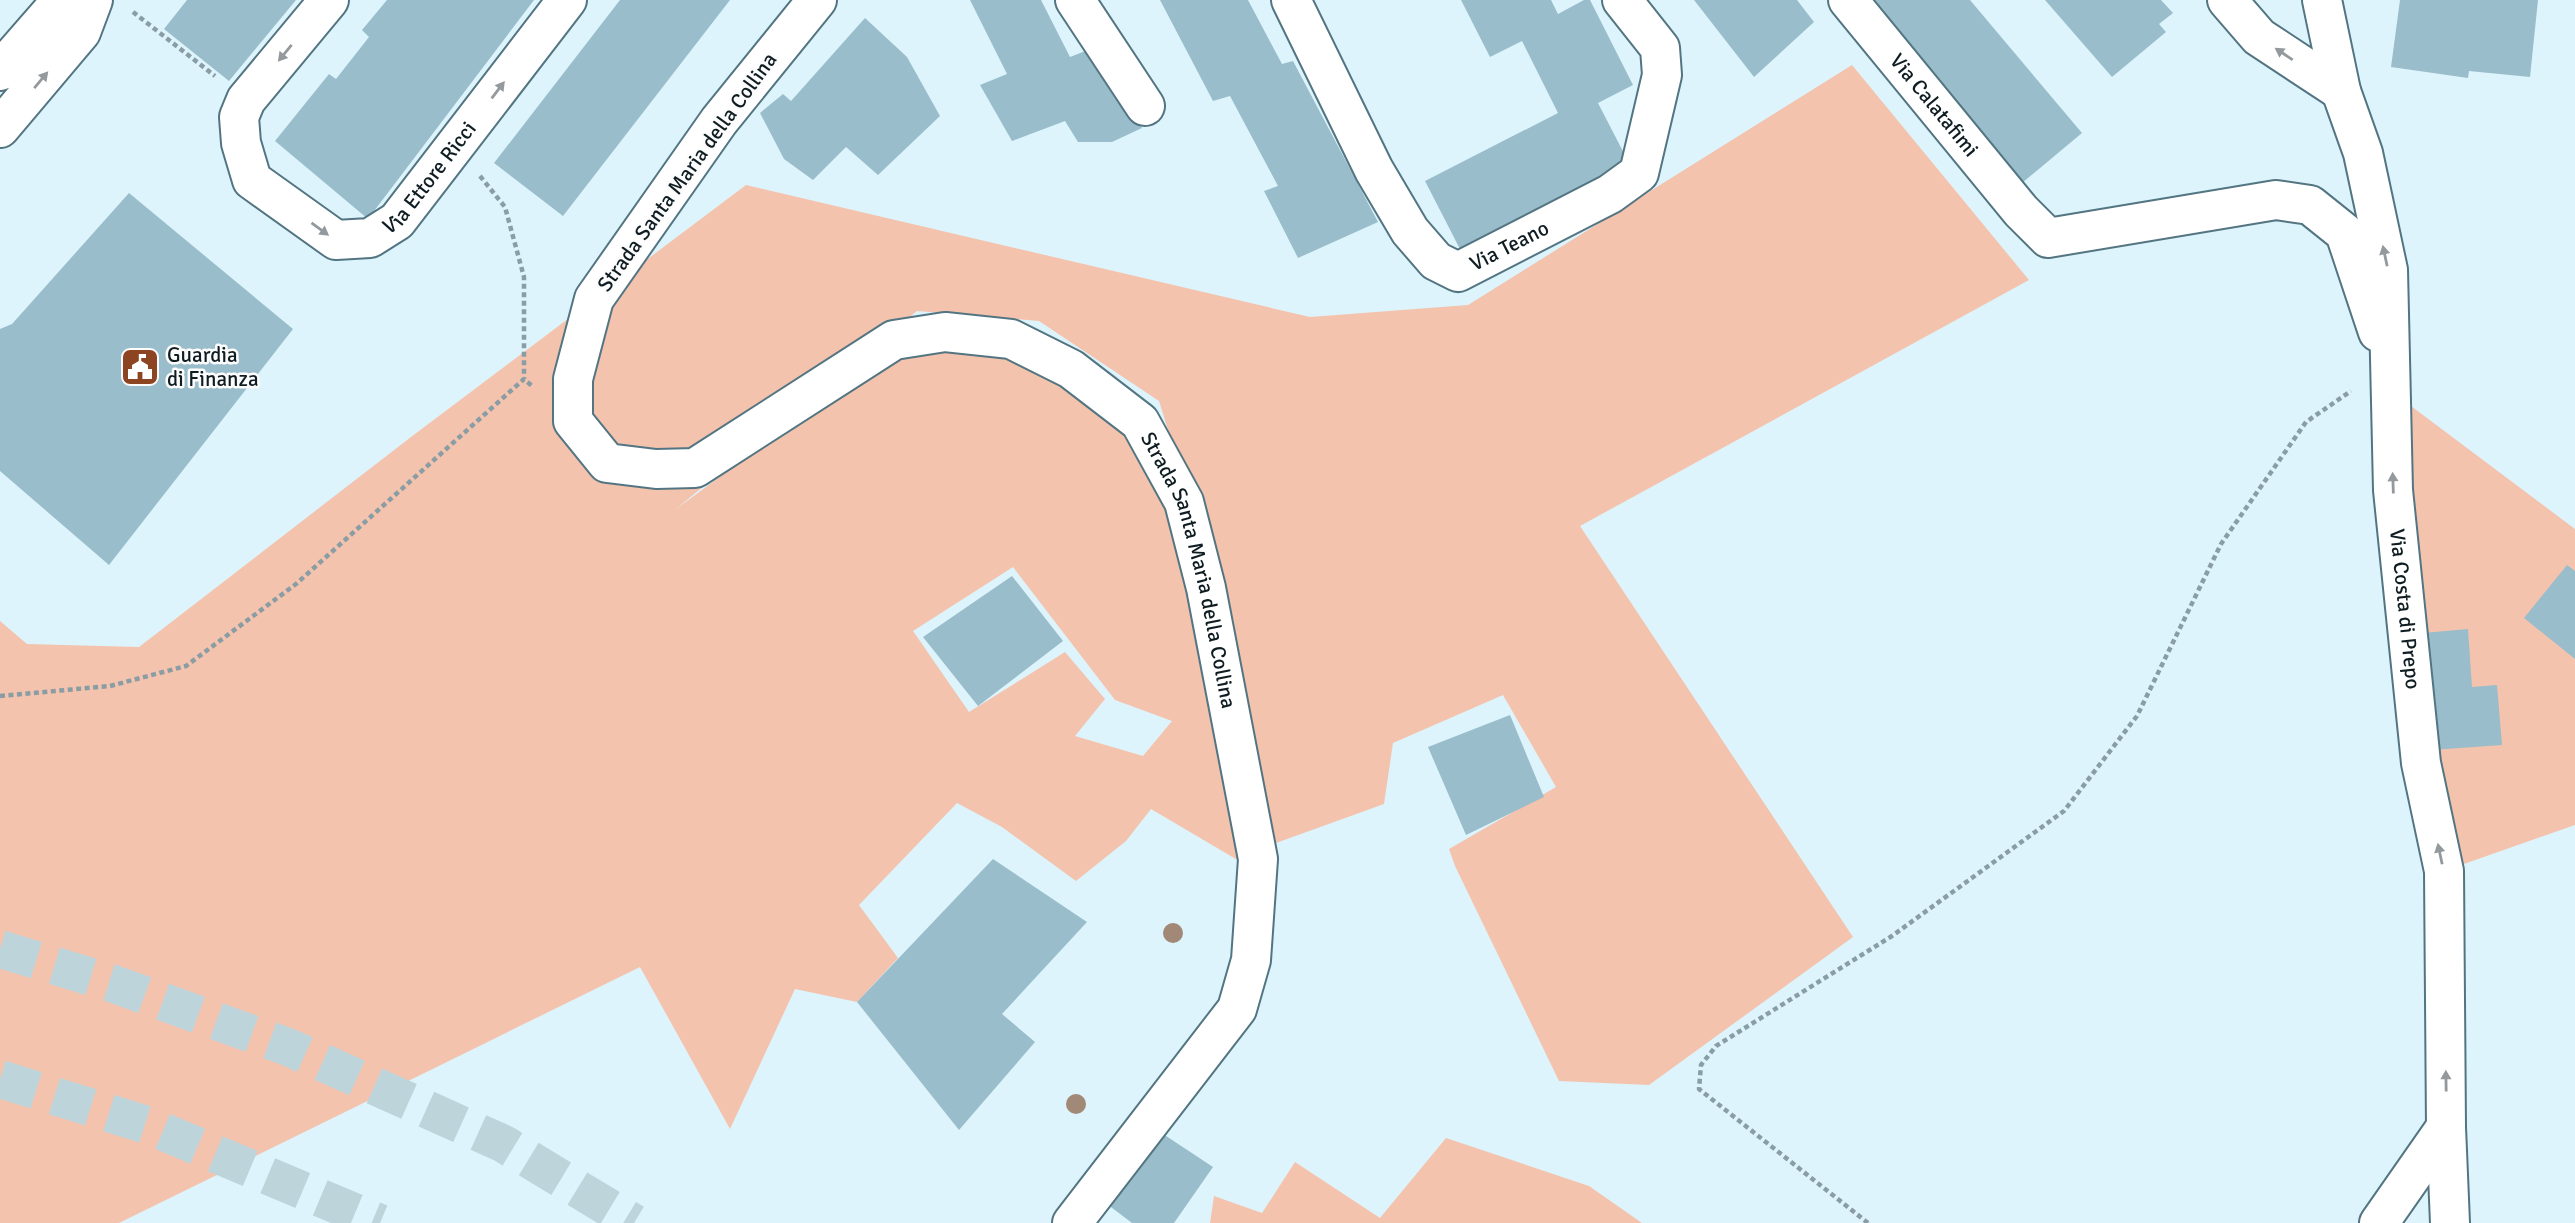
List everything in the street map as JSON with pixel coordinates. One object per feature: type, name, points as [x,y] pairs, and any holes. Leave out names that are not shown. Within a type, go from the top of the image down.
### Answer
[{"type":"street","points":[[0,71],[65,0]]},
{"type":"street","points":[[0,128],[82,32],[93,0]]},
{"type":"street","name":"Via Ettore Ricci","points":[[328,0],[246,100],[239,117],[241,143],[252,180],[336,240],[370,238],[397,221],[567,0]]},
{"type":"street","name":"Strada Santa Maria della Collina","points":[[817,0],[719,121],[594,299],[573,379],[573,421],[607,463],[656,469],[695,468],[894,340],[945,332],[1011,339],[1071,369],[1140,422],[1184,502],[1206,588],[1258,859],[1251,960],[1237,1009],[1072,1223]]},
{"type":"street","points":[[1075,0],[1144,106]]},
{"type":"street","name":"Via Teano","points":[[1291,0],[1374,170],[1410,231],[1436,261],[1458,272],[1611,194],[1639,173],[1662,75],[1660,48],[1622,0]]},
{"type":"street","name":"Via Calatafimi","points":[[1848,0],[2021,211],[2048,238],[2276,200],[2310,205],[2345,233],[2391,380]]},
{"type":"street","points":[[2227,0],[2259,37],[2341,92]]},
{"type":"street","name":"Via Costa di Prepo","points":[[2322,0],[2341,92],[2363,153],[2388,270],[2393,490],[2421,762],[2444,871],[2446,1127],[2450,1223]]},
{"type":"street","points":[[2379,1223],[2446,1127]]},
{"type":"path","points":[[133,12],[246,100]]},
{"type":"path","points":[[0,696],[110,686],[186,666],[296,584],[524,379],[524,277],[505,207],[456,145]]},
{"type":"path","points":[[524,379],[573,421]]},
{"type":"path","points":[[1868,1223],[1706,1096],[1699,1089],[1701,1065],[1716,1046],[1892,936],[2064,811],[2137,716],[2221,544],[2306,422],[2352,391],[2391,380]]},
{"type":"shaded area","points":[[1852,65],[2029,280],[1580,526],[1853,937],[1649,1085],[1559,1081],[1455,866],[1449,849],[1556,787],[1503,695],[1393,743],[1384,804],[1276,843],[1215,581],[1159,401],[1039,321],[917,311],[676,509],[891,356],[1011,339],[1140,422],[1184,502],[1246,865],[1151,809],[1126,841],[1076,881],[1002,827],[957,803],[859,905],[898,958],[857,1002],[795,989],[730,1129],[640,967],[119,1223],[0,1223],[0,621],[27,644],[139,647],[411,437],[746,185],[1310,317],[1468,305]],"holes":[[[1013,567],[1115,700],[1172,721],[1143,756],[1075,736],[1105,699],[1065,652],[969,712],[913,631]]]},
{"type":"shaded area","points":[[2391,391],[2575,529],[2575,825],[2444,871]]},
{"type":"shaded area","points":[[1446,1138],[1589,1186],[1642,1223],[1210,1223],[1214,1196],[1262,1213],[1295,1162],[1380,1218]]},
{"type":"building","points":[[187,0],[296,0],[229,81],[164,29]]},
{"type":"building","points":[[387,0],[534,0],[368,219],[275,141],[329,74],[336,79],[369,37],[362,30]]},
{"type":"building","points":[[620,0],[730,0],[563,216],[494,163]]},
{"type":"building","points":[[970,0],[1041,0],[1070,57],[1093,48],[1142,128],[1112,142],[1078,142],[1065,121],[1012,141],[980,85],[1007,74]]},
{"type":"building","points":[[1160,0],[1248,0],[1282,64],[1293,61],[1378,222],[1298,258],[1264,191],[1278,186],[1230,96],[1213,101]]},
{"type":"building","points":[[1461,0],[1551,0],[1558,14],[1584,0],[1590,0],[1633,85],[1598,103],[1630,165],[1461,251],[1425,181],[1558,113],[1522,41],[1490,57]]},
{"type":"building","points":[[1694,0],[1797,0],[1814,22],[1754,77]]},
{"type":"building","points":[[1868,0],[1970,0],[2082,133],[2022,183]]},
{"type":"building","points":[[2045,0],[2161,0],[2173,13],[2159,24],[2166,32],[2112,77]]},
{"type":"building","points":[[2400,0],[2538,0],[2530,77],[2469,71],[2468,78],[2391,67]]},
{"type":"building","points":[[865,18],[907,57],[940,116],[878,175],[846,147],[813,180],[784,159],[760,113],[783,94],[791,101]]},
{"type":"building","points":[[129,193],[293,329],[109,565],[0,471],[0,329],[12,324]]},
{"type":"building","points":[[2567,565],[2575,571],[2575,659],[2524,618]]},
{"type":"building","points":[[1012,576],[1063,641],[978,706],[923,637]]},
{"type":"building","points":[[2468,629],[2472,687],[2497,685],[2502,745],[2432,750],[2423,633]]},
{"type":"building","points":[[1510,715],[1544,797],[1466,835],[1428,747]]},
{"type":"building","points":[[993,859],[1087,922],[1002,1014],[1035,1042],[959,1130],[857,1002]]},
{"type":"building","points":[[1160,1132],[1213,1167],[1174,1223],[1132,1223],[1107,1204]]},
{"type":"tunnel","points":[[0,949],[111,983],[288,1047],[504,1144],[634,1223]]},
{"type":"tunnel","points":[[0,1079],[147,1125],[380,1223]]},
{"type":"place","name":"Guardia di Finanza","points":[[140,367]]}]
